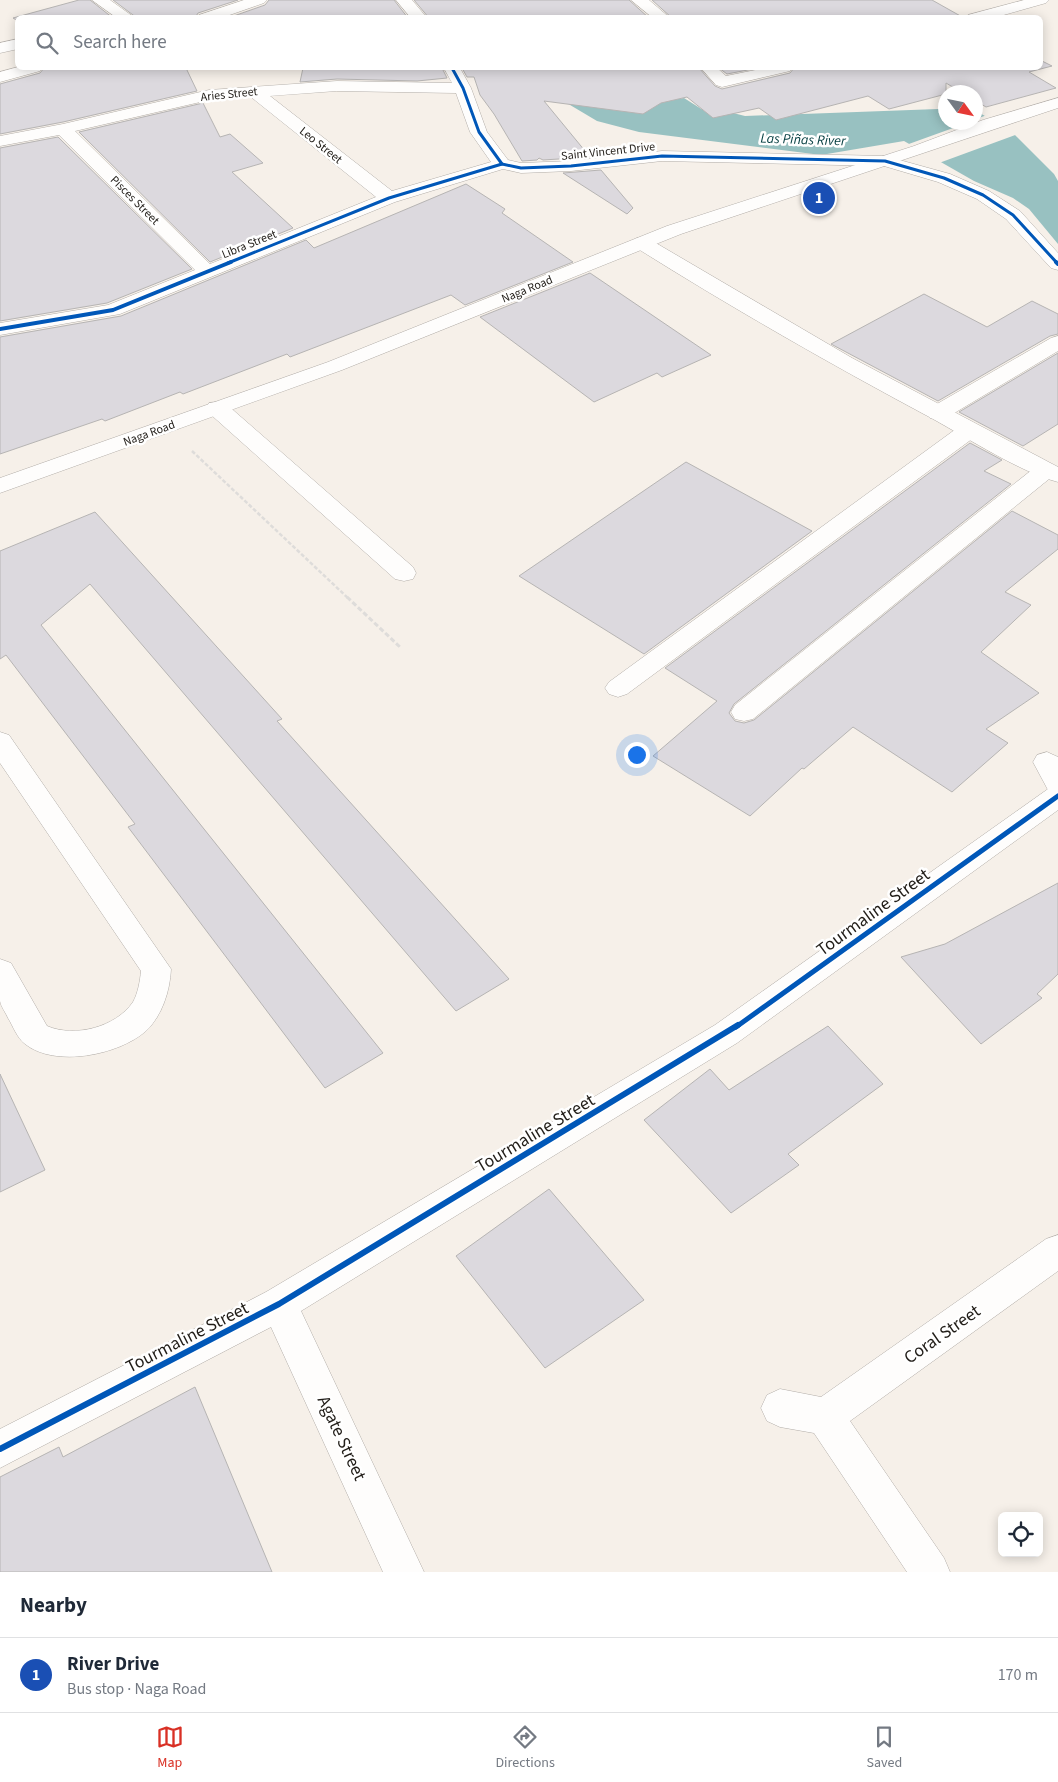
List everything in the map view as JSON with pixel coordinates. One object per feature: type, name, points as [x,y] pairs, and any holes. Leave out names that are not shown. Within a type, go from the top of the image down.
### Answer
[{"type":"street","points":[[100,0],[119,15]]},
{"type":"street","points":[[213,15],[259,0]]},
{"type":"street","points":[[404,0],[417,15]]},
{"type":"street","points":[[639,0],[659,15]]},
{"type":"street","points":[[984,15],[1041,0]]},
{"type":"street","points":[[0,48],[15,45]]},
{"type":"street","points":[[0,77],[26,70]]},
{"type":"street","points":[[453,70],[463,88],[479,132],[502,164]]},
{"type":"street","points":[[711,70],[722,82],[775,70]]},
{"type":"street","name":"Aries Street","points":[[0,141],[63,129],[209,95],[337,86],[463,88]]},
{"type":"street","name":"Leo Street","points":[[254,91],[389,198]]},
{"type":"street","name":"Naga Road","points":[[0,486],[335,366],[642,243],[733,210],[885,162],[989,124],[1058,103]]},
{"type":"street","name":"Pisces Street","points":[[63,129],[208,272]]},
{"type":"street","name":"Saint Vincent Drive","points":[[502,164],[521,168],[571,166],[662,156],[885,162]]},
{"type":"street","points":[[885,162],[944,178],[983,195],[1013,214],[1058,264]]},
{"type":"street","name":"Libra Street","points":[[0,329],[113,310],[389,198],[502,164]]},
{"type":"street","points":[[642,243],[805,342],[968,431],[1052,472],[744,712]]},
{"type":"street","points":[[938,413],[1058,342]]},
{"type":"street","points":[[217,408],[404,573]]},
{"type":"street","points":[[618,688],[968,431]]},
{"type":"street","points":[[0,742],[156,969],[155,989],[142,1014],[115,1034],[83,1044],[57,1044],[35,1034],[0,972]]},
{"type":"street","name":"Tourmaline Street","points":[[0,1449],[279,1304],[726,1034],[1058,796]]},
{"type":"street","name":"Coral Street","points":[[825,1416],[1058,1251]]},
{"type":"street","name":"Agate Street","points":[[279,1304],[404,1572]]},
{"type":"street","points":[[780,1408],[825,1416],[930,1572]]},
{"type":"path","points":[[166,427],[400,647]]},
{"type":"water","name":"Las Piñas River","points":[[540,70],[574,70],[578,75],[636,105],[684,98],[714,117],[729,112],[745,116],[938,109],[938,130],[983,130],[983,115],[1011,131],[1054,174],[1058,181],[1058,244],[1029,209],[1013,198],[974,181],[904,141],[821,155],[639,132],[597,121],[560,99]]},
{"type":"pier","points":[[987,115],[1018,134],[939,163],[906,145],[948,130],[983,130],[983,116]]},
{"type":"building","points":[[79,0],[90,0],[109,15],[24,15]]},
{"type":"building","points":[[113,0],[238,0],[197,15],[133,15]]},
{"type":"building","points":[[269,0],[394,0],[406,15],[237,15],[265,5]]},
{"type":"building","points":[[414,0],[629,0],[646,15],[426,15]]},
{"type":"building","points":[[652,0],[932,0],[959,15],[669,15]]},
{"type":"building","points":[[1043,62],[1052,66],[1043,68]]},
{"type":"building","points":[[42,70],[187,70],[197,91],[63,122],[0,134],[0,84],[40,73]]},
{"type":"building","points":[[303,70],[443,70],[447,78],[417,81],[337,79],[300,82]]},
{"type":"building","points":[[463,70],[701,70],[715,86],[722,89],[790,73],[792,70],[1037,70],[1029,72],[1056,88],[986,107],[983,105],[983,85],[949,85],[946,83],[946,85],[938,85],[938,96],[889,109],[868,96],[776,120],[759,108],[713,118],[687,97],[661,103],[643,114],[544,101],[590,157],[543,160],[539,158],[537,160],[522,161],[494,114],[480,95],[474,77],[467,77]]},
{"type":"building","points":[[722,70],[748,70],[727,74]]},
{"type":"building","points":[[203,103],[220,137],[230,134],[263,163],[232,172],[293,228],[210,262],[79,132]]},
{"type":"building","points":[[58,137],[192,269],[107,303],[0,321],[0,148]]},
{"type":"building","points":[[601,170],[633,208],[627,214],[563,173]]},
{"type":"building","points":[[466,184],[505,209],[502,213],[573,262],[465,305],[451,295],[290,357],[287,354],[183,394],[180,392],[105,421],[102,419],[0,454],[0,337],[121,316],[306,240],[314,248]]},
{"type":"building","points":[[590,273],[711,355],[662,377],[657,373],[594,402],[480,317]]},
{"type":"building","points":[[924,294],[987,327],[1032,301],[1058,314],[1058,334],[1050,336],[938,401],[831,344]]},
{"type":"building","points":[[1058,353],[1058,424],[1023,446],[959,412]]},
{"type":"building","points":[[970,443],[1002,460],[984,471],[1011,484],[734,704],[729,713],[735,721],[744,723],[754,720],[1012,511],[1058,535],[1058,549],[1005,592],[1031,605],[981,652],[1039,693],[986,729],[1008,743],[952,792],[853,727],[804,769],[802,768],[750,816],[653,756],[717,701],[665,668]]},
{"type":"building","points":[[686,462],[812,531],[644,654],[519,576]]},
{"type":"building","points":[[95,512],[282,719],[277,721],[509,979],[456,1011],[90,584],[41,625],[383,1053],[325,1088],[128,827],[135,824],[6,655],[0,659],[0,551]]},
{"type":"building","points":[[1058,883],[1058,974],[1037,994],[1042,998],[981,1044],[901,957],[945,944]]},
{"type":"building","points":[[828,1026],[883,1084],[788,1154],[799,1165],[731,1213],[644,1120],[710,1069],[729,1090]]},
{"type":"building","points":[[0,1074],[45,1170],[0,1192]]},
{"type":"building","points":[[549,1189],[644,1300],[545,1368],[456,1256]]},
{"type":"building","points":[[195,1387],[272,1572],[0,1572],[0,1477],[59,1447],[63,1457]]},
{"type":"cycle path","points":[[453,70],[463,88],[479,132],[502,164],[521,168],[571,166],[662,156],[885,161],[944,178],[983,195],[1013,215],[1058,264]]},
{"type":"cycle path","points":[[0,329],[113,310],[389,198],[502,164]]},
{"type":"cycle path","points":[[0,1449],[279,1304],[726,1034],[1058,796]]},
{"type":"place","name":"River Drive","points":[[819,198]]}]
